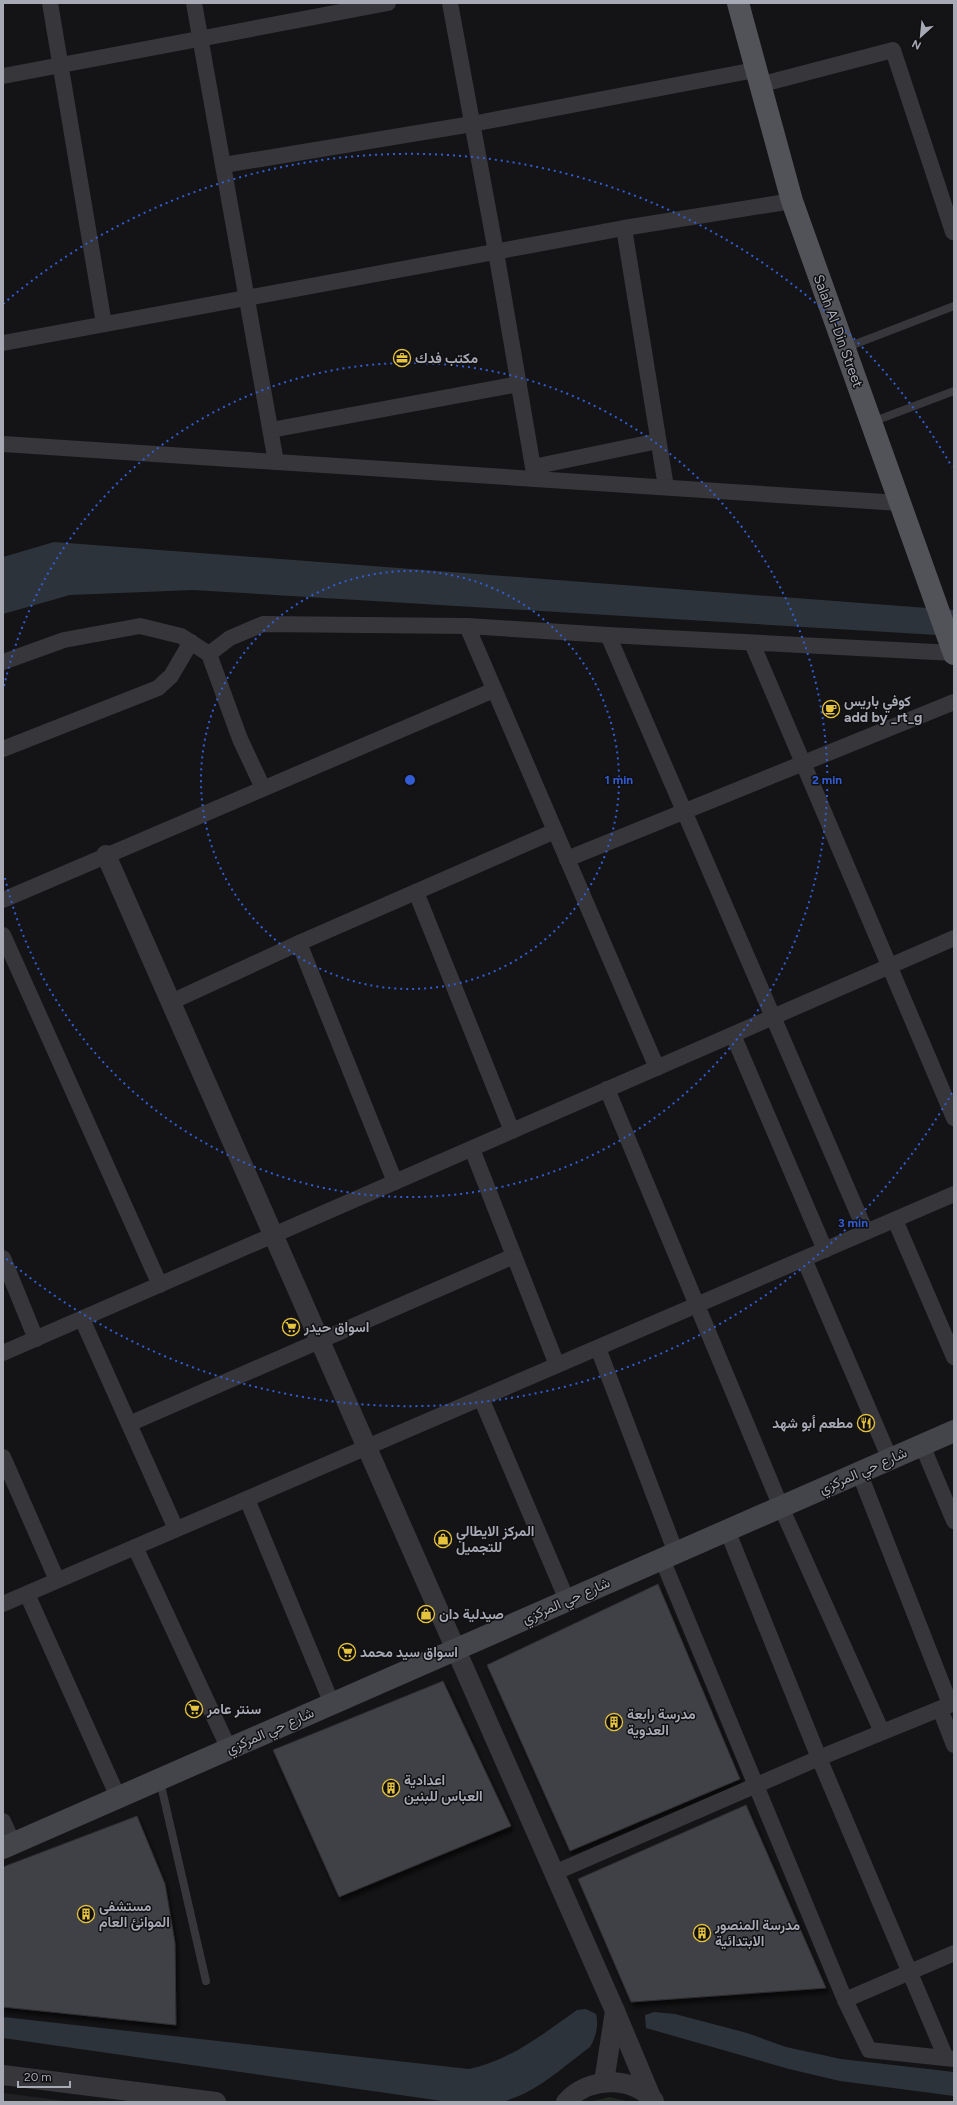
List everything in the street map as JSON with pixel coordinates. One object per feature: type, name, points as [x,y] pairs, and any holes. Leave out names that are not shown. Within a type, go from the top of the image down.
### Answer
[{"type":"main road","name":"Salah Al-Din Street","points":[[738,3],[757,78],[792,201],[954,653]]},
{"type":"main road","name":"شارع حي المركزي","points":[[8,1845],[954,1431]]},
{"type":"street","points":[[50,3],[104,324]]},
{"type":"street","points":[[194,3],[248,298],[276,462]]},
{"type":"street","points":[[3,76],[388,3]]},
{"type":"street","points":[[450,3],[496,252],[534,473]]},
{"type":"street","points":[[224,165],[757,78],[893,50],[954,232]]},
{"type":"street","points":[[3,343],[624,228],[792,201]]},
{"type":"street","points":[[624,228],[666,487]]},
{"type":"street","points":[[271,430],[519,384]]},
{"type":"street","points":[[534,473],[658,441]]},
{"type":"street","points":[[3,444],[276,462],[534,473],[666,487],[900,503]]},
{"type":"street","points":[[209,654],[230,638],[263,624],[467,626],[608,636],[954,653]]},
{"type":"street","points":[[3,662],[64,640],[140,626],[182,636],[209,654],[240,739],[263,788]]},
{"type":"street","points":[[467,626],[657,1068]]},
{"type":"street","points":[[608,636],[866,1232]]},
{"type":"street","points":[[3,749],[158,688],[171,676],[191,642]]},
{"type":"street","points":[[752,643],[954,1118]]},
{"type":"street","points":[[3,900],[494,690]]},
{"type":"street","points":[[567,859],[954,702]]},
{"type":"street","points":[[170,1002],[299,943],[555,831]]},
{"type":"street","points":[[106,855],[653,2099]]},
{"type":"street","points":[[416,892],[512,1131]]},
{"type":"street","points":[[3,935],[160,1285]]},
{"type":"street","points":[[3,1353],[954,938]]},
{"type":"street","points":[[299,943],[395,1182]]},
{"type":"street","points":[[733,1035],[825,1250]]},
{"type":"street","points":[[607,1089],[781,1507],[882,1732]]},
{"type":"street","points":[[472,1149],[557,1365]]},
{"type":"street","points":[[3,1604],[954,1194]]},
{"type":"street","points":[[895,1220],[954,1356]]},
{"type":"street","points":[[129,1424],[514,1256]]},
{"type":"street","points":[[3,1258],[36,1339]]},
{"type":"street","points":[[804,1259],[890,1459]]},
{"type":"street","points":[[82,1319],[176,1529]]},
{"type":"street","points":[[598,1348],[669,1556],[756,1786],[844,2000],[869,2050],[950,2059]]},
{"type":"street","points":[[481,1398],[567,1600]]},
{"type":"street","points":[[922,1445],[954,1521]]},
{"type":"street","points":[[3,1457],[57,1580]]},
{"type":"street","points":[[859,1472],[948,1705],[954,1745]]},
{"type":"street","points":[[247,1499],[332,1704]]},
{"type":"street","points":[[727,1530],[819,1758],[909,1973],[950,2059]]},
{"type":"street","points":[[135,1547],[229,1749]]},
{"type":"street","points":[[26,1594],[118,1797]]},
{"type":"street","points":[[554,1873],[819,1758],[948,1705]]},
{"type":"street","points":[[3,1821],[8,1845]]},
{"type":"street","points":[[844,2000],[954,1953]]},
{"type":"street","points":[[604,2082],[615,2011]]},
{"type":"street","points":[[3,2075],[156,2099],[216,2102]]},
{"type":"street","points":[[566,2102],[572,2095],[587,2086],[604,2082],[621,2083],[636,2088],[653,2099]]},
{"type":"lane","points":[[845,348],[954,306]]},
{"type":"lane","points":[[871,422],[954,391]]},
{"type":"lane","points":[[159,1779],[206,1981]]},
{"type":"shaded area","points":[[54,542],[954,610],[954,636],[193,590],[70,595],[3,614],[3,557]]},
{"type":"shaded area","points":[[586,2009],[596,2014],[597,2018],[596,2031],[590,2047],[548,2079],[525,2093],[501,2102],[489,2103],[449,2102],[3,2038],[3,2017],[469,2069],[484,2065],[513,2053],[539,2037],[577,2010]]},
{"type":"shaded area","points":[[654,2012],[675,2014],[747,2033],[786,2047],[841,2059],[954,2072],[954,2096],[840,2081],[789,2069],[646,2028],[645,2015]]},
{"type":"shaded area","points":[[3,2093],[74,2102],[3,2102]]},
{"type":"shaded area","points":[[609,2097],[630,2102],[590,2102]]},
{"type":"building","name":"مدرسة رابعة العدوية","points":[[658,1584],[740,1779],[570,1851],[487,1665]]},
{"type":"building","name":"اعدادية العباس للبنين","points":[[443,1681],[511,1826],[339,1897],[273,1750]]},
{"type":"building","name":"مدرسة المنصور الابتدائية","points":[[746,1805],[826,1988],[631,2002],[578,1879]]},
{"type":"building","name":"مستشفى الموانئ العام","points":[[137,1816],[165,1884],[175,1943],[176,2025],[3,2007],[3,1867]]},
{"type":"place","name":"مكتب فدك","points":[[402,358]]},
{"type":"place","name":"كوفي باريس add by _rt_g","points":[[831,709]]},
{"type":"place","name":"اسواق حيدر","points":[[291,1327]]},
{"type":"place","name":"مطعم أبو شهد","points":[[866,1423]]},
{"type":"place","name":"المركز الايطالي للتجميل","points":[[443,1539]]},
{"type":"place","name":"صيدلية دان","points":[[426,1614]]},
{"type":"place","name":"اسواق سيد محمد","points":[[347,1652]]},
{"type":"place","name":"سنتر عامر","points":[[194,1709]]},
{"type":"place","name":"مدرسة رابعة العدوية","points":[[614,1722]]},
{"type":"place","name":"اعدادية العباس للبنين","points":[[391,1788]]},
{"type":"place","name":"مستشفى الموانئ العام","points":[[86,1914]]},
{"type":"place","name":"مدرسة المنصور الابتدائية","points":[[702,1933]]}]
